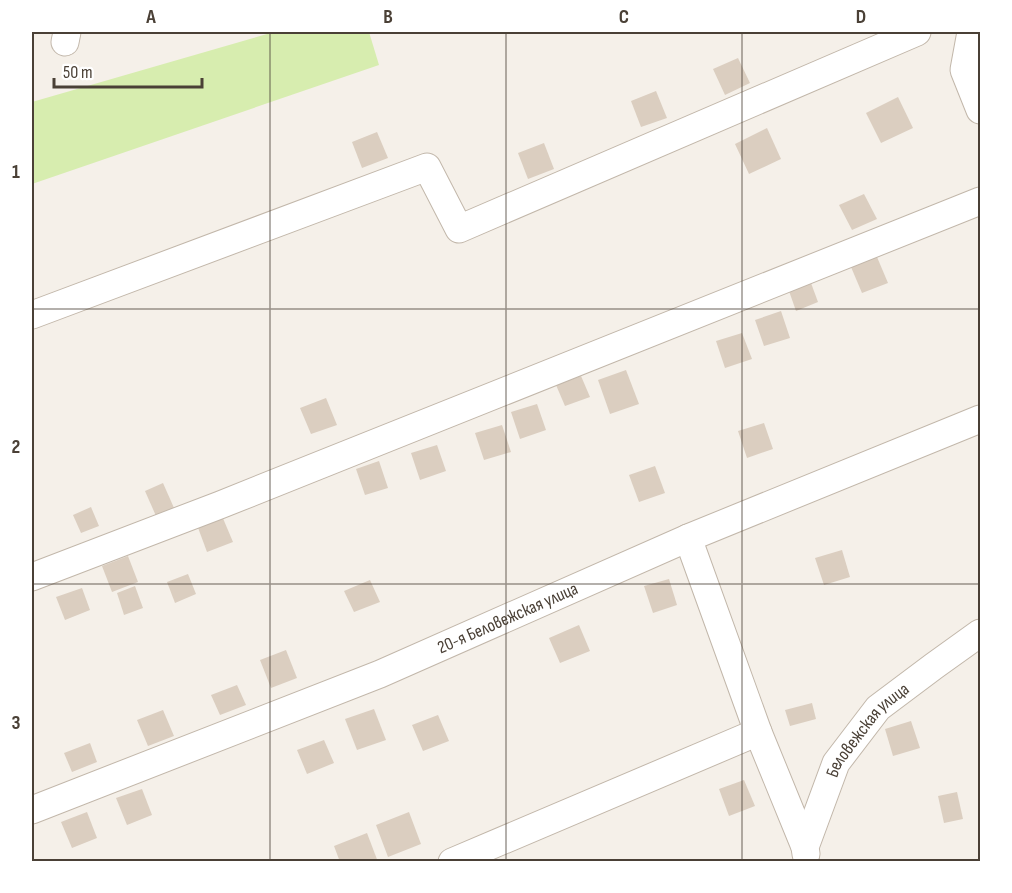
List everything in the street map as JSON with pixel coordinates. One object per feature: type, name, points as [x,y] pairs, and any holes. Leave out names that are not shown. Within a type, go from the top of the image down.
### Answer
[{"type":"street","points":[[32,315],[426,167],[459,229],[917,32]]},
{"type":"street","points":[[970,32],[964,70],[981,110]]},
{"type":"street","points":[[32,577],[220,505],[981,201]]},
{"type":"street","name":"20-я Беловежская улица","points":[[32,810],[380,674],[688,538],[981,418]]},
{"type":"street","points":[[688,538],[758,732],[806,854]]},
{"type":"street","name":"Беловежская улица","points":[[806,854],[836,763],[878,708],[981,633]]},
{"type":"street","points":[[452,861],[758,732]]},
{"type":"green space","points":[[274,32],[369,32],[379,65],[32,184],[32,102]]},
{"type":"building","points":[[738,58],[750,83],[725,95],[713,69]]},
{"type":"building","points":[[656,91],[667,118],[641,127],[631,101]]},
{"type":"building","points":[[898,97],[913,128],[881,143],[866,113]]},
{"type":"building","points":[[767,128],[781,159],[749,174],[735,144]]},
{"type":"building","points":[[377,132],[388,158],[362,168],[352,142]]},
{"type":"building","points":[[544,143],[554,169],[528,179],[518,153]]},
{"type":"building","points":[[864,194],[877,219],[852,230],[839,205]]},
{"type":"building","points":[[877,257],[888,283],[862,293],[851,267]]},
{"type":"building","points":[[811,283],[818,302],[796,311],[789,291]]},
{"type":"building","points":[[781,311],[790,338],[764,346],[755,320]]},
{"type":"building","points":[[742,333],[752,359],[725,368],[716,341]]},
{"type":"building","points":[[626,370],[639,404],[610,414],[598,380]]},
{"type":"building","points":[[581,376],[590,397],[565,406],[556,385]]},
{"type":"building","points":[[326,398],[337,425],[311,434],[300,408]]},
{"type":"building","points":[[537,404],[546,430],[520,439],[511,412]]},
{"type":"building","points":[[764,423],[773,449],[747,458],[738,431]]},
{"type":"building","points":[[502,425],[511,452],[484,460],[475,433]]},
{"type":"building","points":[[437,445],[446,471],[420,480],[411,453]]},
{"type":"building","points":[[379,461],[388,488],[365,495],[356,469]]},
{"type":"building","points":[[655,466],[665,493],[639,502],[629,475]]},
{"type":"building","points":[[163,483],[174,508],[156,516],[145,491]]},
{"type":"building","points":[[91,507],[99,526],[81,533],[73,515]]},
{"type":"building","points":[[222,516],[233,542],[207,552],[197,525]]},
{"type":"building","points":[[842,550],[850,577],[824,585],[815,558]]},
{"type":"building","points":[[128,556],[138,582],[112,592],[102,566]]},
{"type":"building","points":[[188,574],[196,594],[175,603],[167,582]]},
{"type":"building","points":[[669,579],[677,605],[653,613],[644,586]]},
{"type":"building","points":[[370,580],[380,602],[354,612],[344,591]]},
{"type":"building","points":[[135,586],[143,608],[124,615],[117,593]]},
{"type":"building","points":[[82,588],[90,610],[65,620],[56,597]]},
{"type":"building","points":[[579,625],[590,651],[560,663],[549,638]]},
{"type":"building","points":[[286,650],[297,678],[271,688],[260,660]]},
{"type":"building","points":[[237,685],[246,705],[220,715],[211,695]]},
{"type":"building","points":[[812,703],[816,719],[790,726],[785,710]]},
{"type":"building","points":[[374,709],[386,740],[357,750],[345,719]]},
{"type":"building","points":[[163,710],[174,736],[148,746],[137,720]]},
{"type":"building","points":[[438,715],[449,741],[423,751],[412,725]]},
{"type":"building","points":[[911,721],[920,748],[893,756],[885,729]]},
{"type":"building","points":[[324,740],[334,763],[307,774],[297,750]]},
{"type":"building","points":[[90,743],[97,762],[72,772],[64,753]]},
{"type":"building","points":[[744,780],[755,806],[729,816],[719,789]]},
{"type":"building","points":[[142,789],[152,815],[127,825],[116,798]]},
{"type":"building","points":[[957,792],[963,819],[944,823],[938,796]]},
{"type":"building","points":[[87,812],[97,838],[72,848],[61,822]]},
{"type":"building","points":[[409,812],[421,844],[388,857],[376,825]]},
{"type":"building","points":[[367,833],[378,862],[340,862],[334,846]]}]
